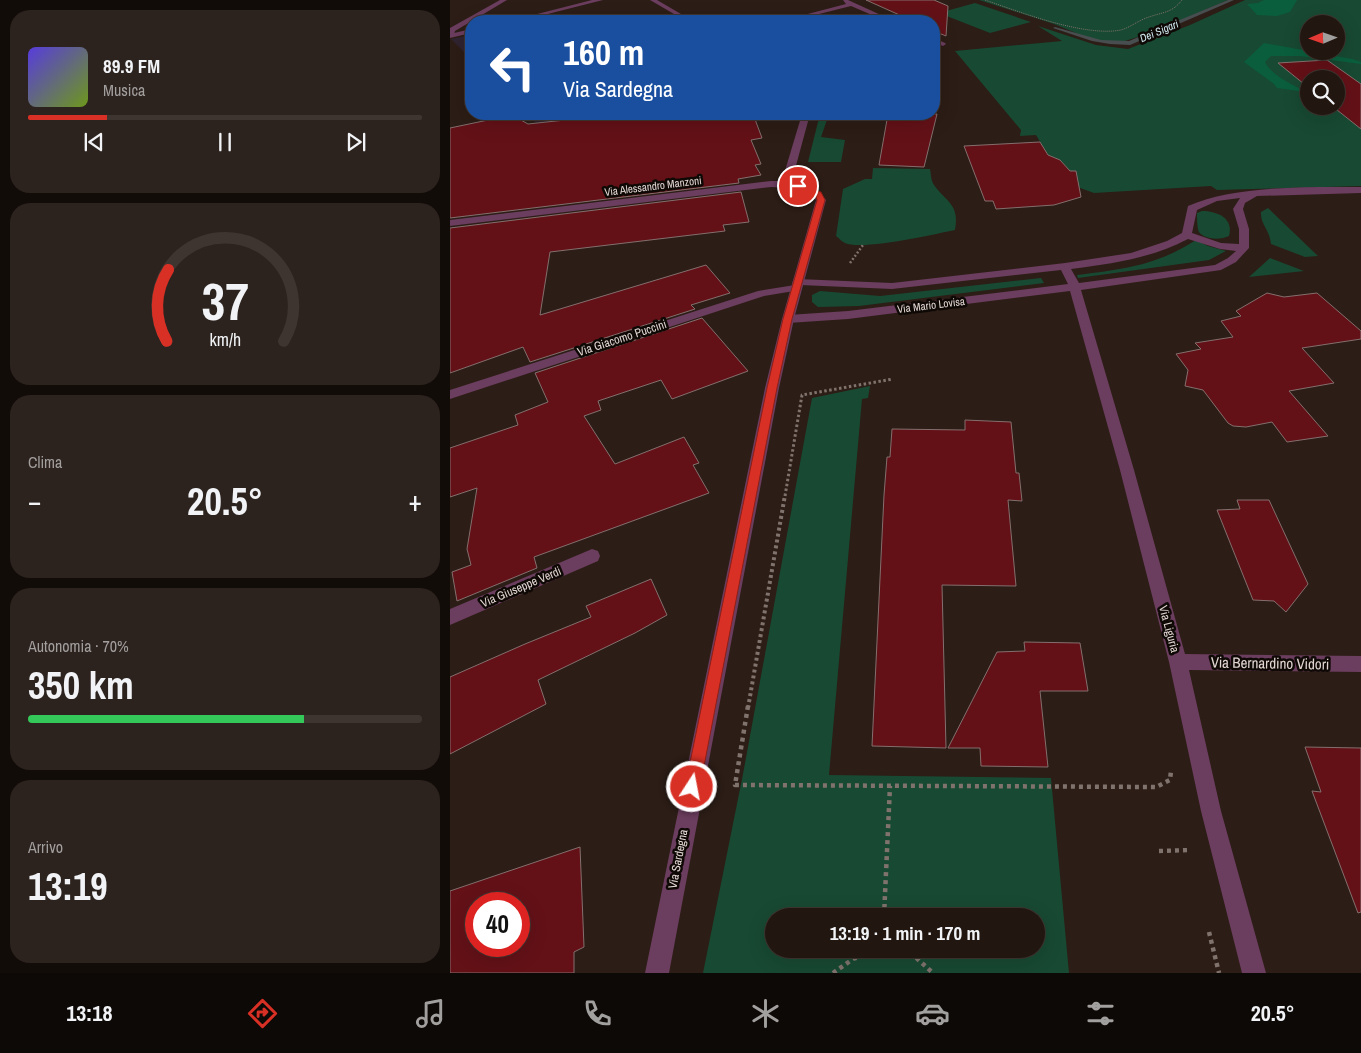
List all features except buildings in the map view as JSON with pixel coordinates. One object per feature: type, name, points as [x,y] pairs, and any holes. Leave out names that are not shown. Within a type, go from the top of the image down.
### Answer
[{"type":"street","points":[[476,15],[504,0]]},
{"type":"street","points":[[538,15],[600,0]]},
{"type":"street","points":[[653,0],[679,15]]},
{"type":"street","points":[[842,0],[877,15]]},
{"type":"street","points":[[808,15],[852,4]]},
{"type":"street","points":[[465,21],[452,30],[451,35],[465,32]]},
{"type":"street","points":[[786,184],[804,120]]},
{"type":"street","name":"Via Alessandro Manzoni","points":[[450,223],[744,187],[786,184]]},
{"type":"street","name":"Via Sardegna","points":[[656,973],[770,398],[788,319],[821,200],[818,194],[809,189],[786,184]]},
{"type":"street","points":[[1255,194],[1243,199],[1238,206],[1246,242],[1244,248],[1220,246],[1187,235],[1192,208],[1226,197],[1255,194],[1361,190]]},
{"type":"street","name":"Via Mario Lovisa","points":[[797,285],[892,286],[1064,266],[1154,250],[1173,244],[1187,235]]},
{"type":"street","name":"Via Mario Lovisa","points":[[788,319],[848,315],[1217,268],[1234,260],[1244,248]]},
{"type":"street","points":[[1064,266],[1075,287]]},
{"type":"street","name":"Via Giacomo Puccini","points":[[450,395],[762,293],[797,285]]},
{"type":"street","name":"Via Liguria","points":[[1075,287],[1127,470],[1178,662],[1211,811],[1254,973]]},
{"type":"street","name":"Via Giuseppe Verdi","points":[[450,617],[592,556]]},
{"type":"street","name":"Via Bernardino Vidori","points":[[1178,662],[1361,664]]},
{"type":"path","points":[[985,0],[1078,26],[1114,30],[1127,28],[1146,18],[1171,12],[1182,1],[1179,0]]},
{"type":"path","points":[[893,379],[802,395],[735,785],[1156,787],[1170,780],[1172,763]]},
{"type":"path","points":[[884,908],[890,786]]},
{"type":"path","points":[[1159,851],[1191,850],[1193,859]]},
{"type":"path","points":[[1208,926],[1219,973]]},
{"type":"path","points":[[833,973],[856,958]]},
{"type":"path","points":[[918,958],[933,973]]},
{"type":"shaded area","points":[[465,36],[465,53],[451,39]]},
{"type":"shaded area","points":[[533,120],[676,120],[545,132]]},
{"type":"green space","points":[[979,0],[1228,0],[1156,31],[1122,42],[1101,41]]},
{"type":"green space","points":[[1245,0],[1361,0],[1361,186],[1217,190],[1211,186],[1094,193],[1072,185],[1076,171],[1070,171],[1060,160],[1048,155],[1036,135],[1020,136],[1021,130],[955,51],[1062,41],[1038,26],[1096,45],[1128,49],[1190,25]]},
{"type":"green space","points":[[1264,0],[1297,0],[1290,12],[1277,16],[1257,15],[1247,4],[1258,3]]},
{"type":"green space","points":[[975,3],[1031,22],[990,33],[939,13]]},
{"type":"green space","points":[[1264,43],[1300,50],[1300,56],[1271,56],[1265,62],[1273,72],[1300,89],[1300,91],[1277,88],[1244,62]]},
{"type":"green space","points":[[1345,58],[1361,62],[1361,64],[1330,60],[1345,60]]},
{"type":"green space","points":[[818,120],[827,120],[821,137],[845,140],[841,162],[808,162]]},
{"type":"green space","points":[[873,168],[930,169],[933,183],[954,209],[956,214],[955,230],[866,245],[854,245],[843,242],[836,236],[843,189],[865,179],[872,179]]},
{"type":"green space","points":[[1268,208],[1318,256],[1305,257],[1271,244],[1261,216],[1261,212]]},
{"type":"green space","points":[[1202,211],[1213,212],[1227,220],[1230,230],[1229,236],[1213,238],[1202,235],[1198,228],[1197,213]]},
{"type":"green space","points":[[1196,240],[1208,246],[1226,251],[1209,260],[1078,278],[1077,275],[1124,268],[1153,261],[1167,256]]},
{"type":"green space","points":[[1270,258],[1304,271],[1249,277]]},
{"type":"green space","points":[[1041,278],[1044,283],[859,306],[818,307],[812,302],[812,295],[820,291],[880,296]]},
{"type":"green space","points":[[870,386],[868,398],[862,399],[829,775],[1051,778],[1069,973],[703,973],[743,774],[812,398]]},
{"type":"waterway","name":"Dei Sigari","points":[[1055,28],[1101,42],[1130,43],[1232,0]]},
{"type":"route","points":[[692,787],[772,388],[788,319],[821,200],[818,194],[798,186]]}]
